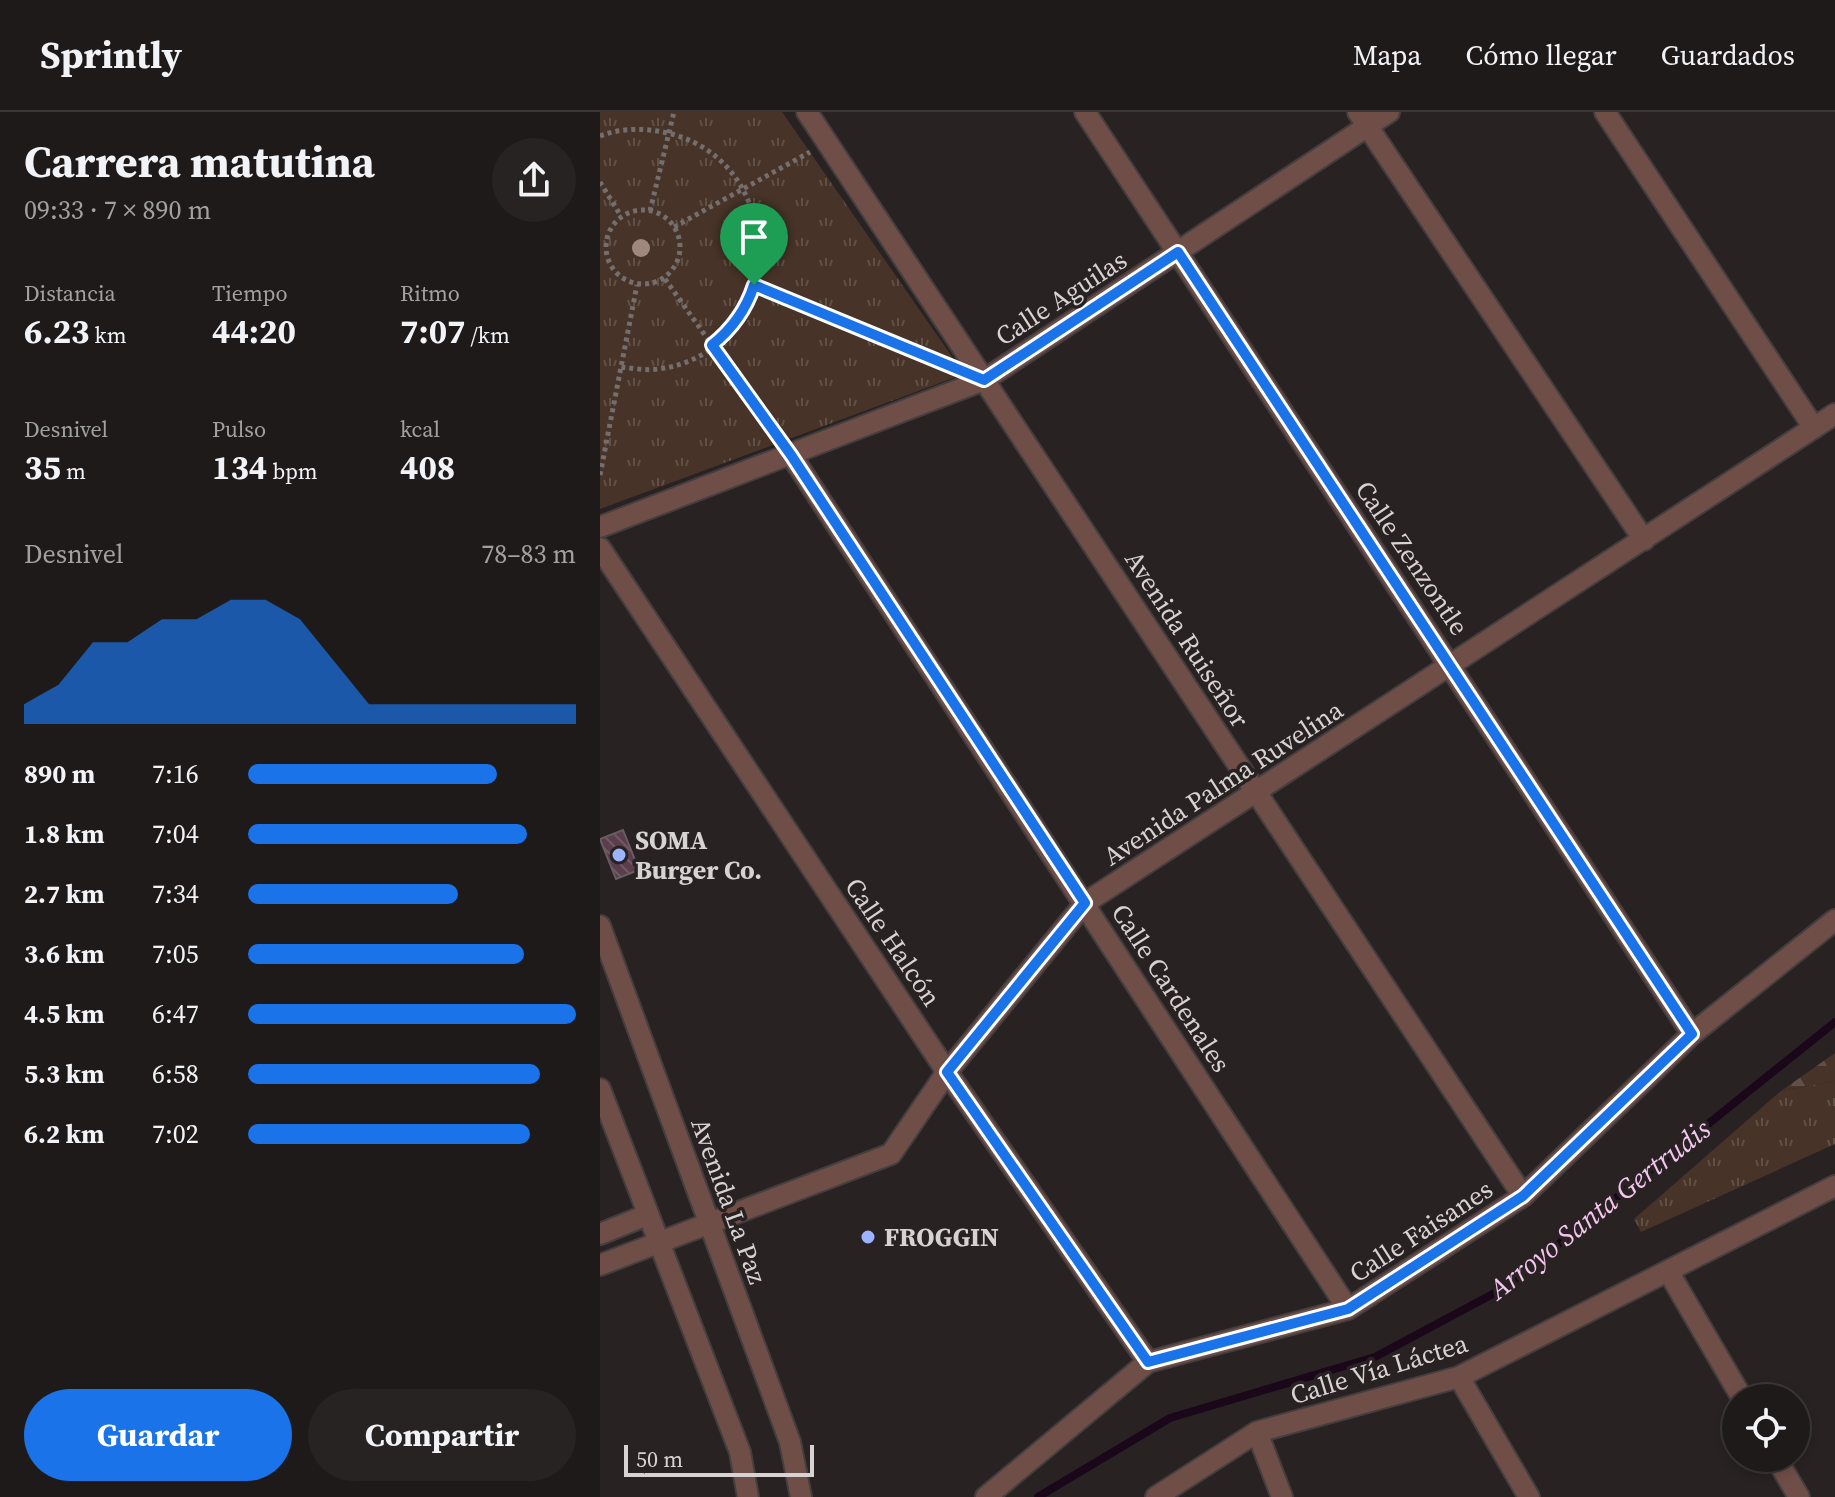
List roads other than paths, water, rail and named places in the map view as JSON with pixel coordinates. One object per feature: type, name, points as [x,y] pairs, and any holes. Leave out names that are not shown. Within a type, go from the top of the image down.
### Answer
[{"type":"street","name":"Avenida Ruiseñor","points":[[807,112],[1523,1196]]},
{"type":"street","name":"Calle Zenzontle","points":[[1085,112],[1452,665],[1692,1034]]},
{"type":"street","name":"Calle Aguilas","points":[[600,527],[984,380],[1178,252],[1363,119],[1389,112]]},
{"type":"street","points":[[1605,112],[1814,428]]},
{"type":"street","points":[[1363,119],[1644,540]]},
{"type":"street","name":"Avenida Palma Ruvelina","points":[[600,1265],[891,1154],[947,1072],[1085,903],[1835,414]]},
{"type":"street","name":"Calle Cardenales","points":[[791,455],[1348,1309]]},
{"type":"street","name":"Calle Halcón","points":[[600,548],[947,1072],[1148,1362]]},
{"type":"street","name":"Calle Faisanes","points":[[986,1497],[1148,1362],[1348,1309],[1523,1196],[1692,1034],[1835,920]]},
{"type":"street","name":"Avenida La Paz","points":[[600,926],[790,1442],[801,1497]]},
{"type":"street","points":[[600,1089],[740,1452],[748,1497]]},
{"type":"street","name":"Calle Vía Láctea","points":[[1156,1497],[1257,1432],[1459,1377],[1835,1186]]},
{"type":"street","points":[[600,1234],[647,1215]]},
{"type":"street","points":[[1668,1271],[1734,1384]]},
{"type":"street","points":[[1459,1377],[1529,1497]]},
{"type":"street","points":[[1257,1432],[1282,1497]]},
{"type":"street","points":[[1784,1472],[1799,1497]]},
{"type":"waterway","name":"Arroyo Santa Gertrudis","points":[[1038,1497],[1170,1418],[1375,1357],[1504,1288],[1835,1022]]},
{"type":"place","name":"SOMA Burger Co.","points":[[619,855]]},
{"type":"place","name":"FROGGIN","points":[[868,1237]]}]
